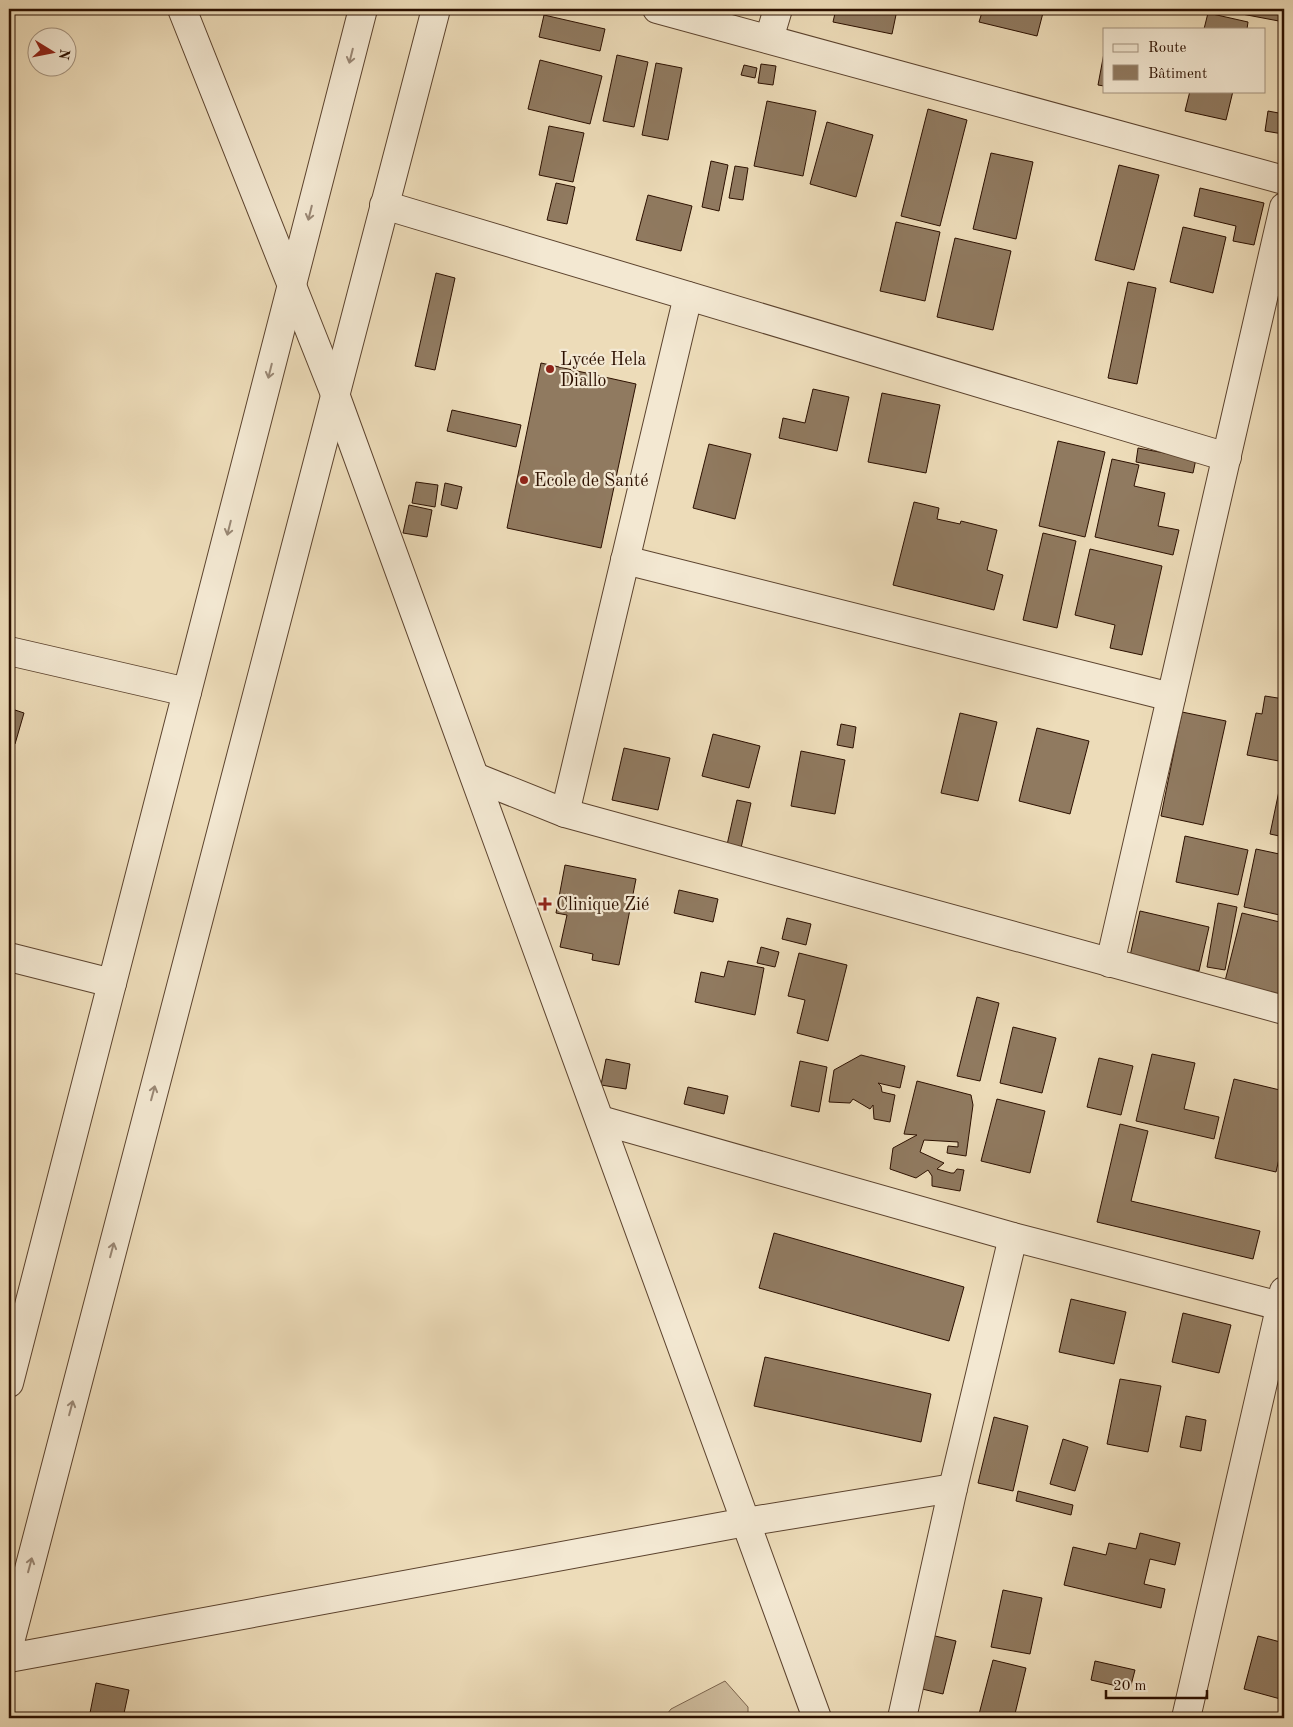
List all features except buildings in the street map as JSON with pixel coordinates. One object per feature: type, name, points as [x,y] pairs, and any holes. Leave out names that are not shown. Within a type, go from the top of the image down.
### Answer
[{"type":"street","points":[[182,9],[335,394],[817,1718]]},
{"type":"street","points":[[9,1383],[363,9]]},
{"type":"street","points":[[9,1646],[436,9]]},
{"type":"street","points":[[657,9],[1284,180]]},
{"type":"street","points":[[769,40],[778,9]]},
{"type":"street","points":[[384,205],[1227,457]]},
{"type":"street","points":[[1110,962],[1284,207]]},
{"type":"street","points":[[565,813],[688,296]]},
{"type":"street","points":[[625,560],[1171,697]]},
{"type":"street","points":[[9,651],[187,692]]},
{"type":"street","points":[[475,777],[565,813],[1284,1010]]},
{"type":"street","points":[[9,956],[112,983]]},
{"type":"street","points":[[600,1120],[1013,1237],[1283,1301],[1186,1718]]},
{"type":"street","points":[[902,1718],[952,1488],[1013,1237]]},
{"type":"street","points":[[9,1658],[746,1522],[952,1488]]},
{"type":"shaded area","points":[[725,1681],[748,1707],[748,1718],[664,1718],[671,1709]]},
{"type":"place","name":"Lycée Hela Diallo","points":[[550,369]]},
{"type":"place","name":"Ecole de Santé","points":[[524,480]]},
{"type":"place","name":"Clinique Zié","points":[[545,904]]}]
